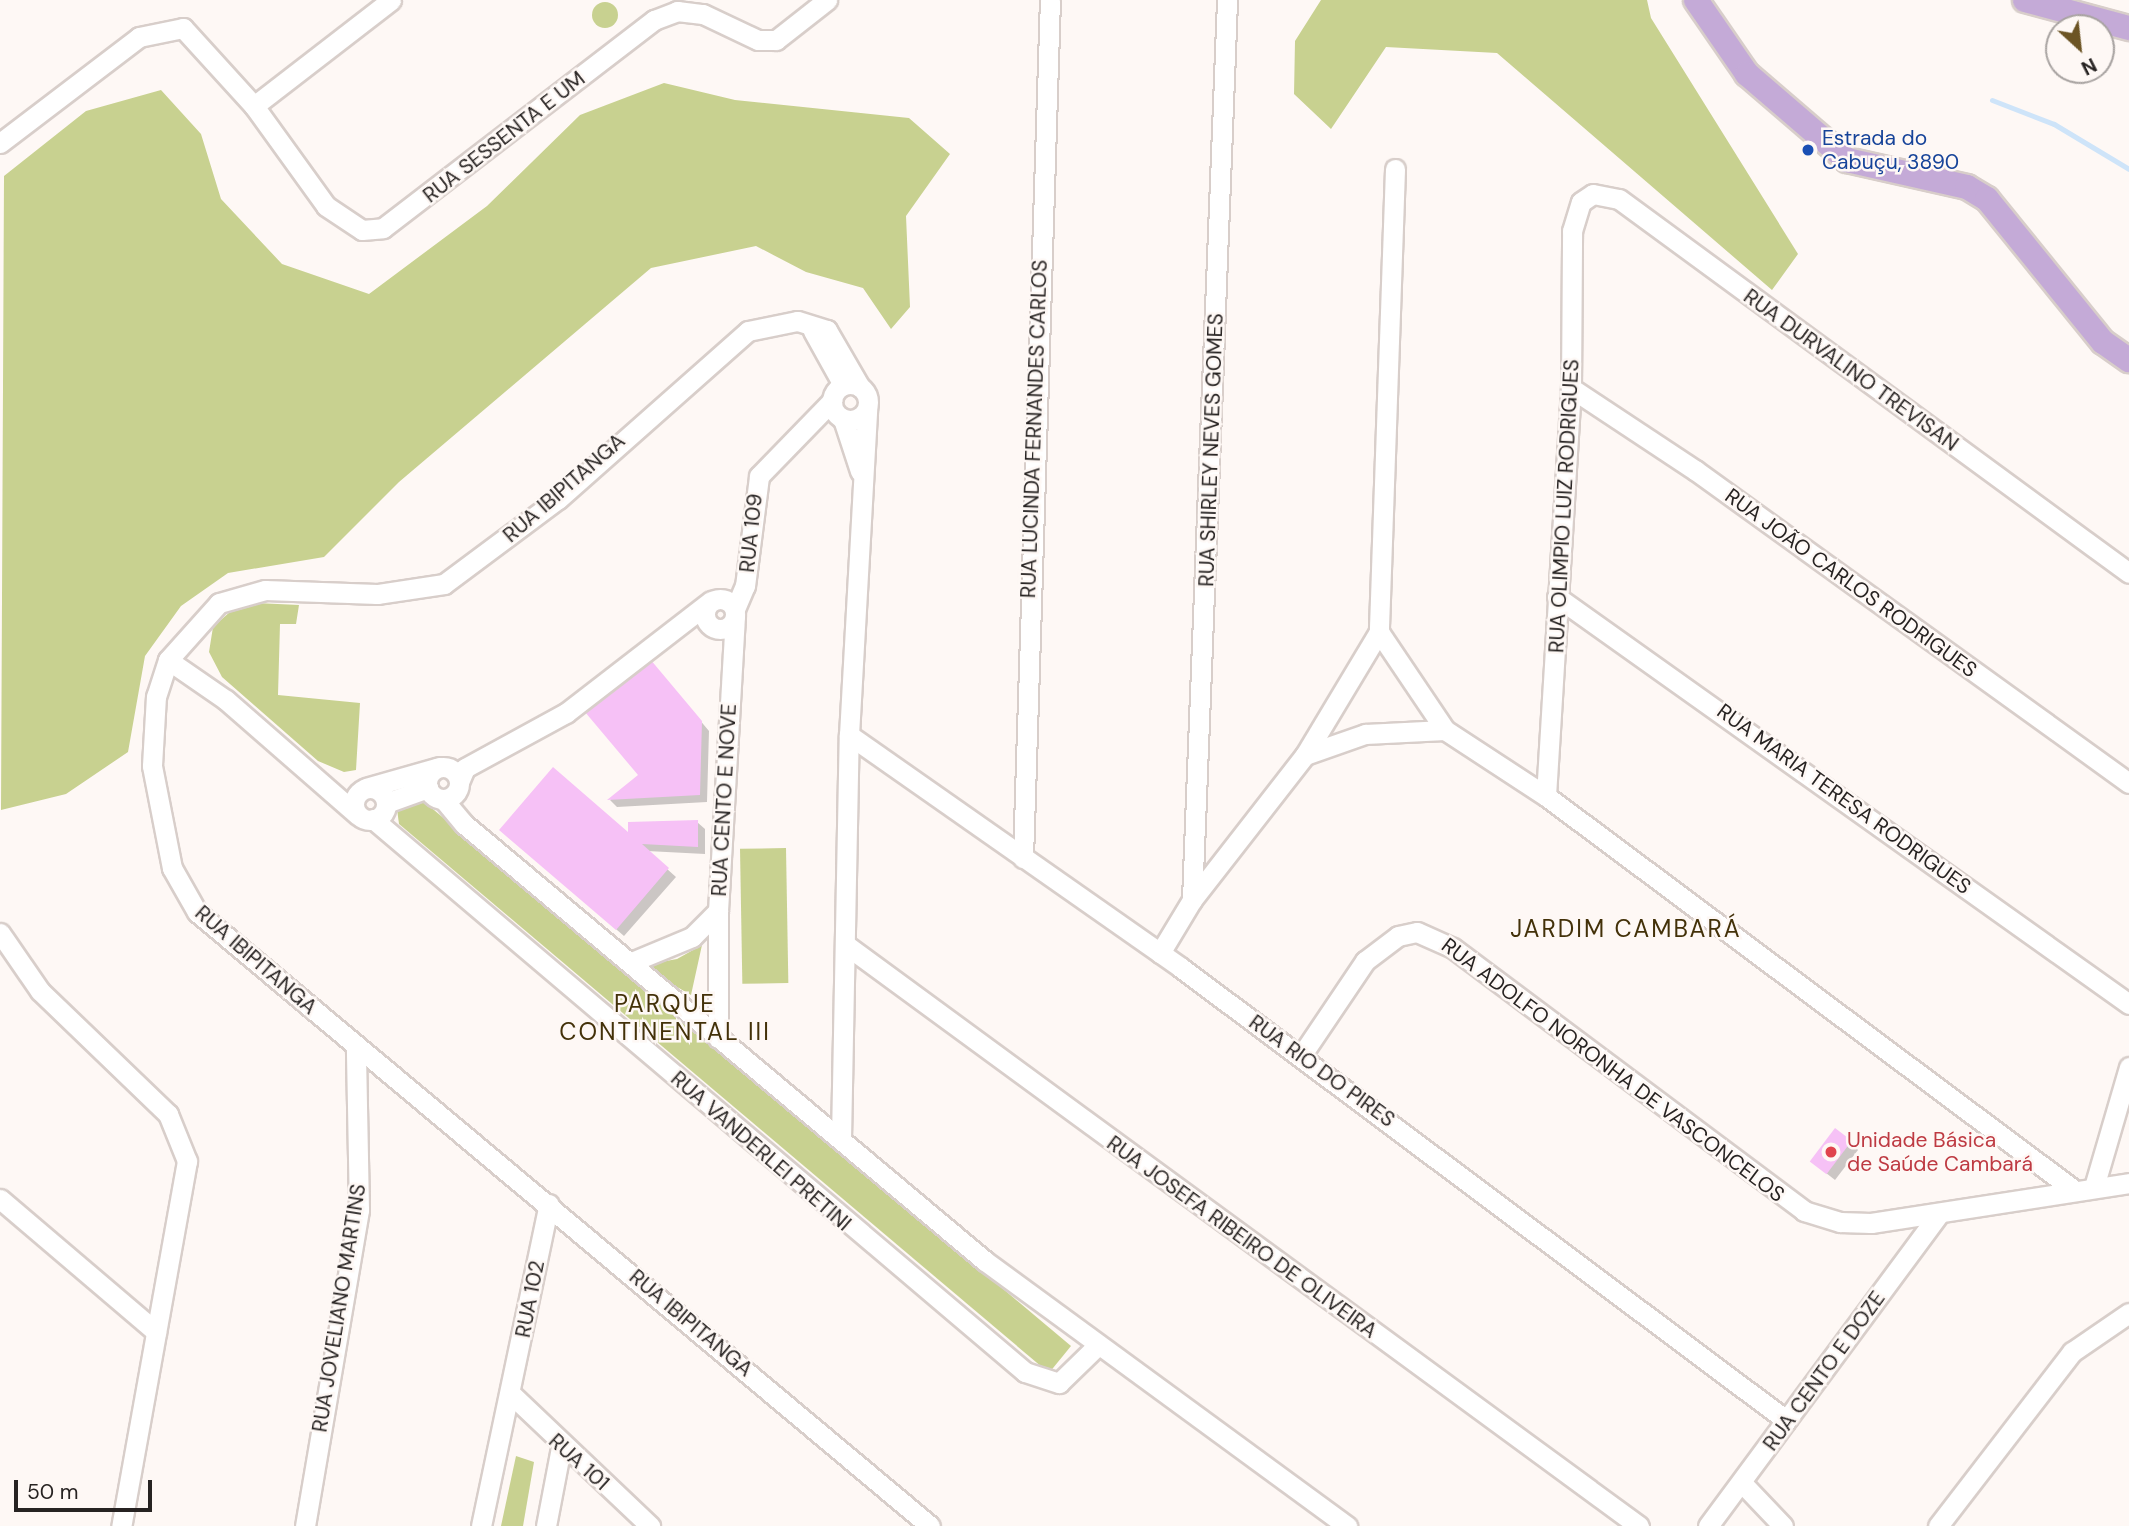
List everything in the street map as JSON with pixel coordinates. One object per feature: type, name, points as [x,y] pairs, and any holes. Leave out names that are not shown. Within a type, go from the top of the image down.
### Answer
[{"type":"main road","points":[[1696,0],[1747,74],[1847,160],[1967,187],[1987,199],[2103,342],[2129,360]]},
{"type":"main road","points":[[2025,0],[2129,28]]},
{"type":"street","points":[[254,106],[391,0]]},
{"type":"street","name":"RUA SESSENTA E UM","points":[[0,142],[102,61],[163,28],[183,28],[201,41],[254,106],[326,206],[362,230],[383,228],[654,20],[677,12],[703,14],[758,40],[794,31],[827,0]]},
{"type":"street","name":"RUA LUCINDA FERNANDES CARLOS","points":[[1023,858],[1050,0]]},
{"type":"street","name":"RUA SHIRLEY NEVES GOMES","points":[[1192,900],[1227,0]]},
{"type":"street","points":[[1160,953],[1192,900],[1305,755],[1378,632],[1395,169]]},
{"type":"street","name":"RUA DURVALINO TREVISAN","points":[[1574,214],[1593,194],[1619,199],[2129,573]]},
{"type":"street","name":"RUA OLIMPIO LUIZ RODRIGUES","points":[[1546,796],[1571,388],[1574,214]]},
{"type":"street","name":"RUA IBIPITANGA","points":[[862,479],[827,330],[797,321],[748,331],[711,358],[558,499],[444,584],[377,594],[239,593],[219,603],[168,660],[156,696],[152,766],[172,869],[183,893],[215,929],[548,1204],[930,1526]]},
{"type":"street","name":"RUA JOÃO CARLOS RODRIGUES","points":[[1571,388],[1695,470],[2129,783]]},
{"type":"street","name":"RUA IBIPITANGA","points":[[841,1139],[849,735],[867,408],[860,417],[843,402]]},
{"type":"street","name":"RUA 109","points":[[731,673],[726,606],[747,552],[759,477],[803,432],[843,402]]},
{"type":"street","name":"RUA MARIA TERESA RODRIGUES","points":[[1557,597],[2129,1004]]},
{"type":"street","points":[[716,628],[726,606]]},
{"type":"street","points":[[726,606],[704,615],[716,628],[731,673]]},
{"type":"street","points":[[446,782],[364,790],[354,802],[375,812],[446,782],[465,768],[566,713],[666,634],[726,606]]},
{"type":"street","points":[[666,634],[694,625],[716,628]]},
{"type":"street","points":[[1378,632],[1445,730],[1546,796],[2074,1190]]},
{"type":"street","points":[[168,660],[310,768],[375,812]]},
{"type":"street","name":"RUA CENTO E NOVE","points":[[634,961],[692,937],[718,911],[731,673]]},
{"type":"street","points":[[1305,755],[1365,734],[1445,730]]},
{"type":"street","name":"RUA RIO DO PIRES","points":[[849,735],[1160,953],[1301,1056],[1786,1420]]},
{"type":"street","points":[[310,768],[364,790],[383,794],[375,812]]},
{"type":"street","points":[[446,782],[476,833],[634,961],[718,1038],[1096,1347],[1347,1526]]},
{"type":"street","name":"RUA VANDERLEI PRETINI","points":[[375,812],[399,844],[1025,1372],[1059,1383],[1096,1347]]},
{"type":"street","points":[[718,911],[718,1038]]},
{"type":"street","points":[[0,933],[40,990],[168,1114],[179,1136],[186,1188],[156,1332],[121,1526]]},
{"type":"street","name":"RUA ADOLFO NORONHA DE VASCONCELOS","points":[[1301,1056],[1365,961],[1398,936],[1426,934],[1453,948],[1804,1211],[1840,1222],[1939,1214],[2129,1183]]},
{"type":"street","name":"RUA JOSEFA RIBEIRO DE OLIVEIRA","points":[[846,945],[1639,1526]]},
{"type":"street","name":"RUA JOVELIANO MARTINS","points":[[305,1526],[359,1210],[356,1047]]},
{"type":"street","points":[[2094,1187],[2129,1067]]},
{"type":"street","points":[[0,1199],[156,1332]]},
{"type":"street","name":"RUA 102","points":[[481,1526],[548,1204]]},
{"type":"street","name":"RUA CENTO E DOZE","points":[[1708,1526],[1742,1484],[1786,1420],[1939,1214]]},
{"type":"street","points":[[1938,1526],[2072,1352],[2129,1312]]},
{"type":"street","name":"RUA 101","points":[[510,1394],[561,1447],[650,1526]]},
{"type":"street","points":[[546,1526],[561,1447]]},
{"type":"street","points":[[1742,1484],[1783,1526]]},
{"type":"green space","points":[[1321,0],[1647,0],[1651,18],[1798,254],[1772,290],[1497,53],[1386,47],[1331,129],[1294,94],[1295,41]]},
{"type":"green space","points":[[605,2],[614,6],[618,15],[614,24],[605,28],[596,24],[592,15],[596,6]]},
{"type":"green space","points":[[664,83],[735,100],[909,118],[950,154],[906,216],[910,307],[891,329],[863,288],[806,272],[756,246],[651,268],[399,482],[324,557],[228,573],[181,606],[145,656],[128,752],[66,794],[1,810],[4,176],[86,111],[161,90],[201,134],[221,199],[282,264],[369,294],[487,206],[580,115]]},
{"type":"green space","points":[[256,603],[299,605],[296,624],[280,624],[278,695],[360,703],[356,770],[344,772],[318,761],[222,677],[209,652],[213,627],[231,611]]},
{"type":"green space","points":[[415,794],[1071,1346],[1049,1373],[399,824],[397,809]]},
{"type":"green space","points":[[786,848],[788,983],[742,984],[740,849]]},
{"type":"green space","points":[[702,945],[691,995],[651,972],[650,964],[677,959]]},
{"type":"green space","points":[[516,1456],[534,1462],[523,1526],[501,1526]]},
{"type":"building","points":[[650,659],[702,721],[700,795],[607,800],[638,775],[585,712]]},
{"type":"building","points":[[553,767],[628,832],[628,822],[698,820],[698,847],[642,844],[669,868],[616,930],[499,830]]},
{"type":"building","name":"Unidade Básica de Saúde Cambará","points":[[1835,1128],[1852,1141],[1826,1174],[1810,1162]]},
{"type":"waterway","points":[[1992,100],[2054,124],[2129,169]]},
{"type":"place","name":"Estrada do Cabuçu, 3890","points":[[1808,150]]},
{"type":"place","name":"Unidade Básica de Saúde Cambará","points":[[1831,1152]]},
{"type":"district","name":"JARDIM CAMBARÁ","points":[[1626,929]]},
{"type":"district","name":"PARQUE CONTINENTAL III","points":[[665,1018]]}]
